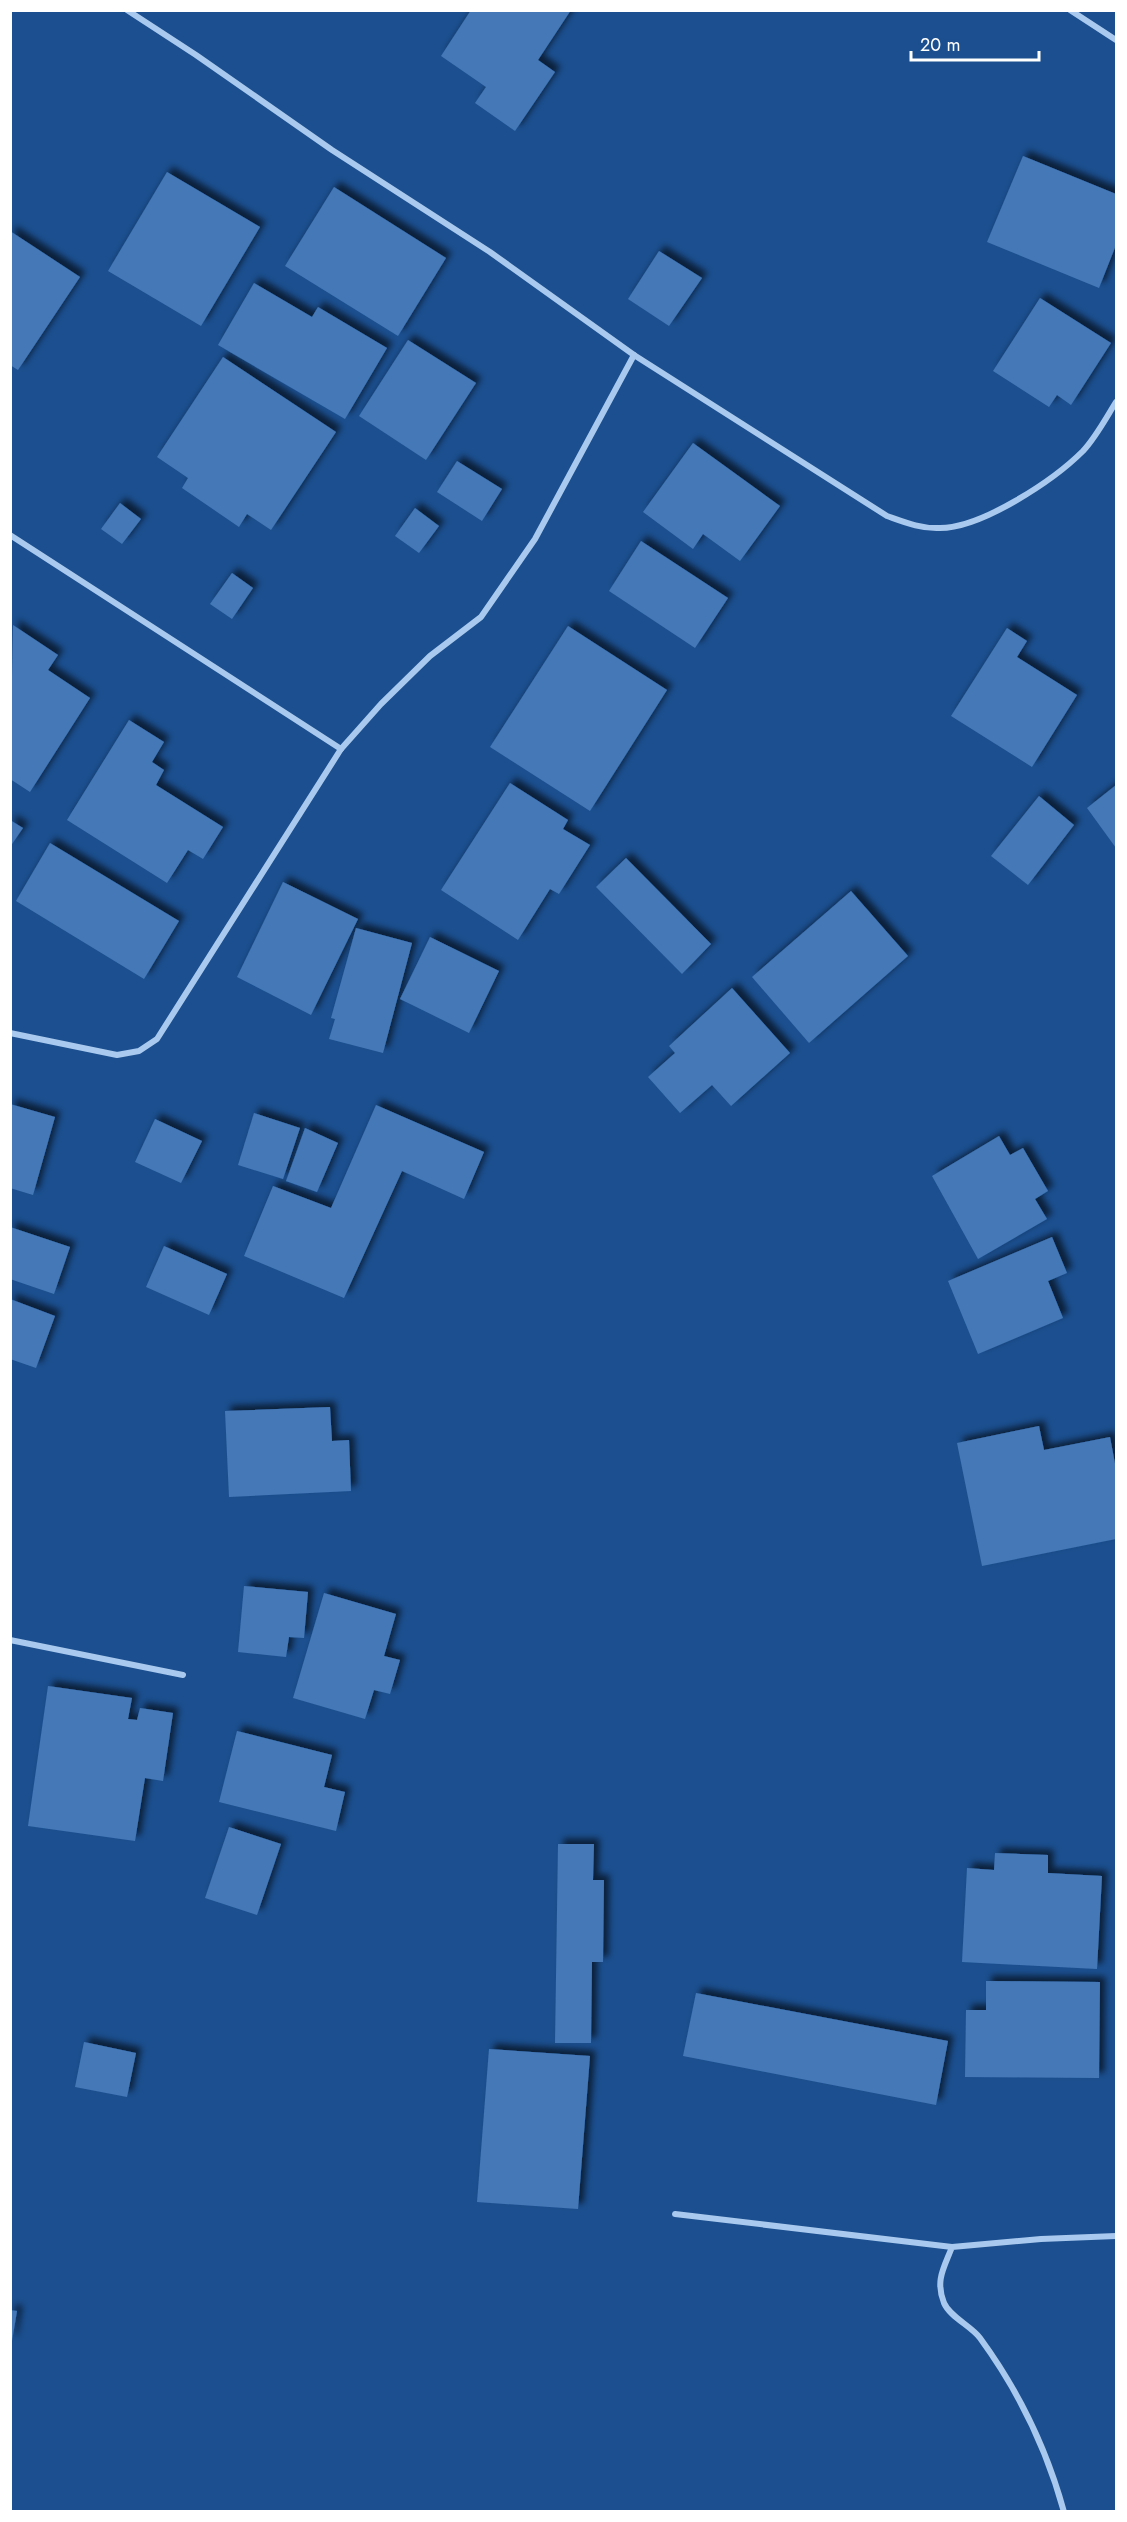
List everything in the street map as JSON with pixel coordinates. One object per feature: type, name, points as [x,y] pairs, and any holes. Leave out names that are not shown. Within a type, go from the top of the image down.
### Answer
[{"type":"street","points":[[127,10],[332,150],[490,252],[634,355],[887,516],[914,526],[942,529],[991,515],[1050,478],[1084,450],[1116,402]]},
{"type":"street","points":[[1070,10],[1116,40]]},
{"type":"street","points":[[10,1033],[117,1055],[139,1051],[157,1039],[341,749],[381,704],[430,656],[481,617],[536,539],[634,355]]},
{"type":"street","points":[[10,535],[341,749]]},
{"type":"street","points":[[10,1640],[183,1675]]},
{"type":"street","points":[[675,2214],[952,2247],[1041,2239],[1116,2236]]},
{"type":"street","points":[[952,2247],[938,2282],[945,2306],[979,2336],[1016,2394],[1032,2425],[1064,2511]]},
{"type":"building","points":[[471,10],[571,10],[538,60],[555,72],[515,131],[475,103],[486,87],[441,56]]},
{"type":"building","points":[[1023,156],[1116,194],[1116,245],[1099,288],[987,242]]},
{"type":"building","points":[[167,172],[260,227],[201,326],[108,271]]},
{"type":"building","points":[[334,187],[446,258],[398,336],[285,266]]},
{"type":"building","points":[[10,231],[80,277],[18,370],[10,365]]},
{"type":"building","points":[[659,251],[702,278],[669,326],[628,299]]},
{"type":"building","points":[[254,283],[312,317],[318,307],[387,348],[345,419],[218,345]]},
{"type":"building","points":[[1040,298],[1111,343],[1071,405],[1057,395],[1049,407],[993,371]]},
{"type":"building","points":[[408,340],[476,383],[426,460],[359,416]]},
{"type":"building","points":[[223,357],[336,432],[271,530],[247,514],[239,527],[182,488],[188,478],[157,457]]},
{"type":"building","points":[[693,443],[780,506],[740,561],[703,534],[693,549],[643,512]]},
{"type":"building","points":[[457,461],[502,489],[482,521],[437,492]]},
{"type":"building","points":[[120,503],[141,519],[122,544],[101,529]]},
{"type":"building","points":[[415,508],[439,526],[419,553],[395,536]]},
{"type":"building","points":[[641,541],[728,598],[695,648],[609,591]]},
{"type":"building","points":[[232,573],[253,588],[232,619],[210,604]]},
{"type":"building","points":[[13,625],[58,655],[48,670],[90,698],[30,792],[10,779]]},
{"type":"building","points":[[568,626],[667,690],[590,811],[490,747]]},
{"type":"building","points":[[1007,628],[1027,641],[1017,657],[1077,695],[1032,767],[951,716]]},
{"type":"building","points":[[129,720],[164,742],[152,762],[164,770],[156,785],[223,827],[203,859],[188,850],[167,883],[67,820]]},
{"type":"building","points":[[510,783],[568,820],[563,829],[590,845],[559,894],[550,889],[518,940],[441,890]]},
{"type":"building","points":[[1116,785],[1116,848],[1087,808]]},
{"type":"building","points":[[1039,796],[1074,825],[1028,885],[991,856]]},
{"type":"building","points":[[10,820],[23,828],[10,847]]},
{"type":"building","points":[[50,843],[179,921],[144,979],[16,901]]},
{"type":"building","points":[[626,858],[711,944],[682,974],[596,887]]},
{"type":"building","points":[[283,882],[358,919],[311,1015],[237,977]]},
{"type":"building","points":[[851,891],[908,956],[809,1043],[752,977]]},
{"type":"building","points":[[356,928],[412,943],[383,1053],[329,1039],[335,1019],[331,1018]]},
{"type":"building","points":[[430,937],[499,971],[469,1033],[400,999]]},
{"type":"building","points":[[732,988],[790,1053],[731,1106],[712,1085],[680,1113],[648,1077],[675,1053],[669,1046]]},
{"type":"building","points":[[10,1104],[55,1117],[33,1195],[10,1188]]},
{"type":"building","points":[[376,1105],[484,1152],[464,1199],[402,1171],[344,1298],[244,1256],[273,1186],[331,1208]]},
{"type":"building","points":[[254,1113],[300,1128],[283,1179],[238,1165]]},
{"type":"building","points":[[155,1119],[202,1141],[181,1183],[135,1162]]},
{"type":"building","points":[[305,1128],[338,1143],[317,1192],[286,1181]]},
{"type":"building","points":[[999,1136],[1010,1155],[1023,1148],[1048,1191],[1035,1199],[1047,1219],[978,1259],[932,1176]]},
{"type":"building","points":[[10,1227],[70,1247],[54,1294],[10,1279]]},
{"type":"building","points":[[1052,1237],[1067,1273],[1048,1281],[1063,1318],[978,1354],[948,1281]]},
{"type":"building","points":[[164,1246],[227,1274],[209,1315],[146,1287]]},
{"type":"building","points":[[10,1299],[55,1316],[36,1368],[10,1359]]},
{"type":"building","points":[[330,1407],[332,1441],[349,1440],[351,1491],[229,1497],[225,1411]]},
{"type":"building","points":[[1039,1426],[1044,1450],[1110,1437],[1116,1469],[1116,1539],[982,1566],[957,1443]]},
{"type":"building","points":[[244,1586],[308,1592],[304,1638],[289,1637],[286,1657],[238,1652]]},
{"type":"building","points":[[324,1593],[396,1614],[384,1656],[400,1660],[390,1694],[374,1690],[365,1719],[293,1698]]},
{"type":"building","points":[[48,1686],[132,1698],[128,1719],[137,1720],[140,1708],[173,1713],[163,1781],[145,1778],[135,1841],[28,1826]]},
{"type":"building","points":[[237,1731],[332,1755],[324,1787],[345,1792],[336,1831],[219,1802]]},
{"type":"building","points":[[229,1827],[281,1844],[257,1915],[205,1898]]},
{"type":"building","points":[[558,1844],[594,1844],[593,1880],[604,1880],[603,1962],[592,1962],[591,2043],[555,2043]]},
{"type":"building","points":[[995,1853],[1048,1855],[1048,1873],[1102,1876],[1097,1969],[962,1962],[967,1868],[994,1870]]},
{"type":"building","points":[[986,1981],[1100,1982],[1099,2078],[965,2077],[966,2010],[986,2010]]},
{"type":"building","points":[[696,1993],[948,2041],[936,2105],[683,2056]]},
{"type":"building","points":[[84,2042],[136,2053],[127,2097],[75,2087]]},
{"type":"building","points":[[489,2049],[590,2056],[578,2209],[477,2202]]},
{"type":"building","points":[[10,2310],[17,2311],[12,2341],[10,2341]]}]
